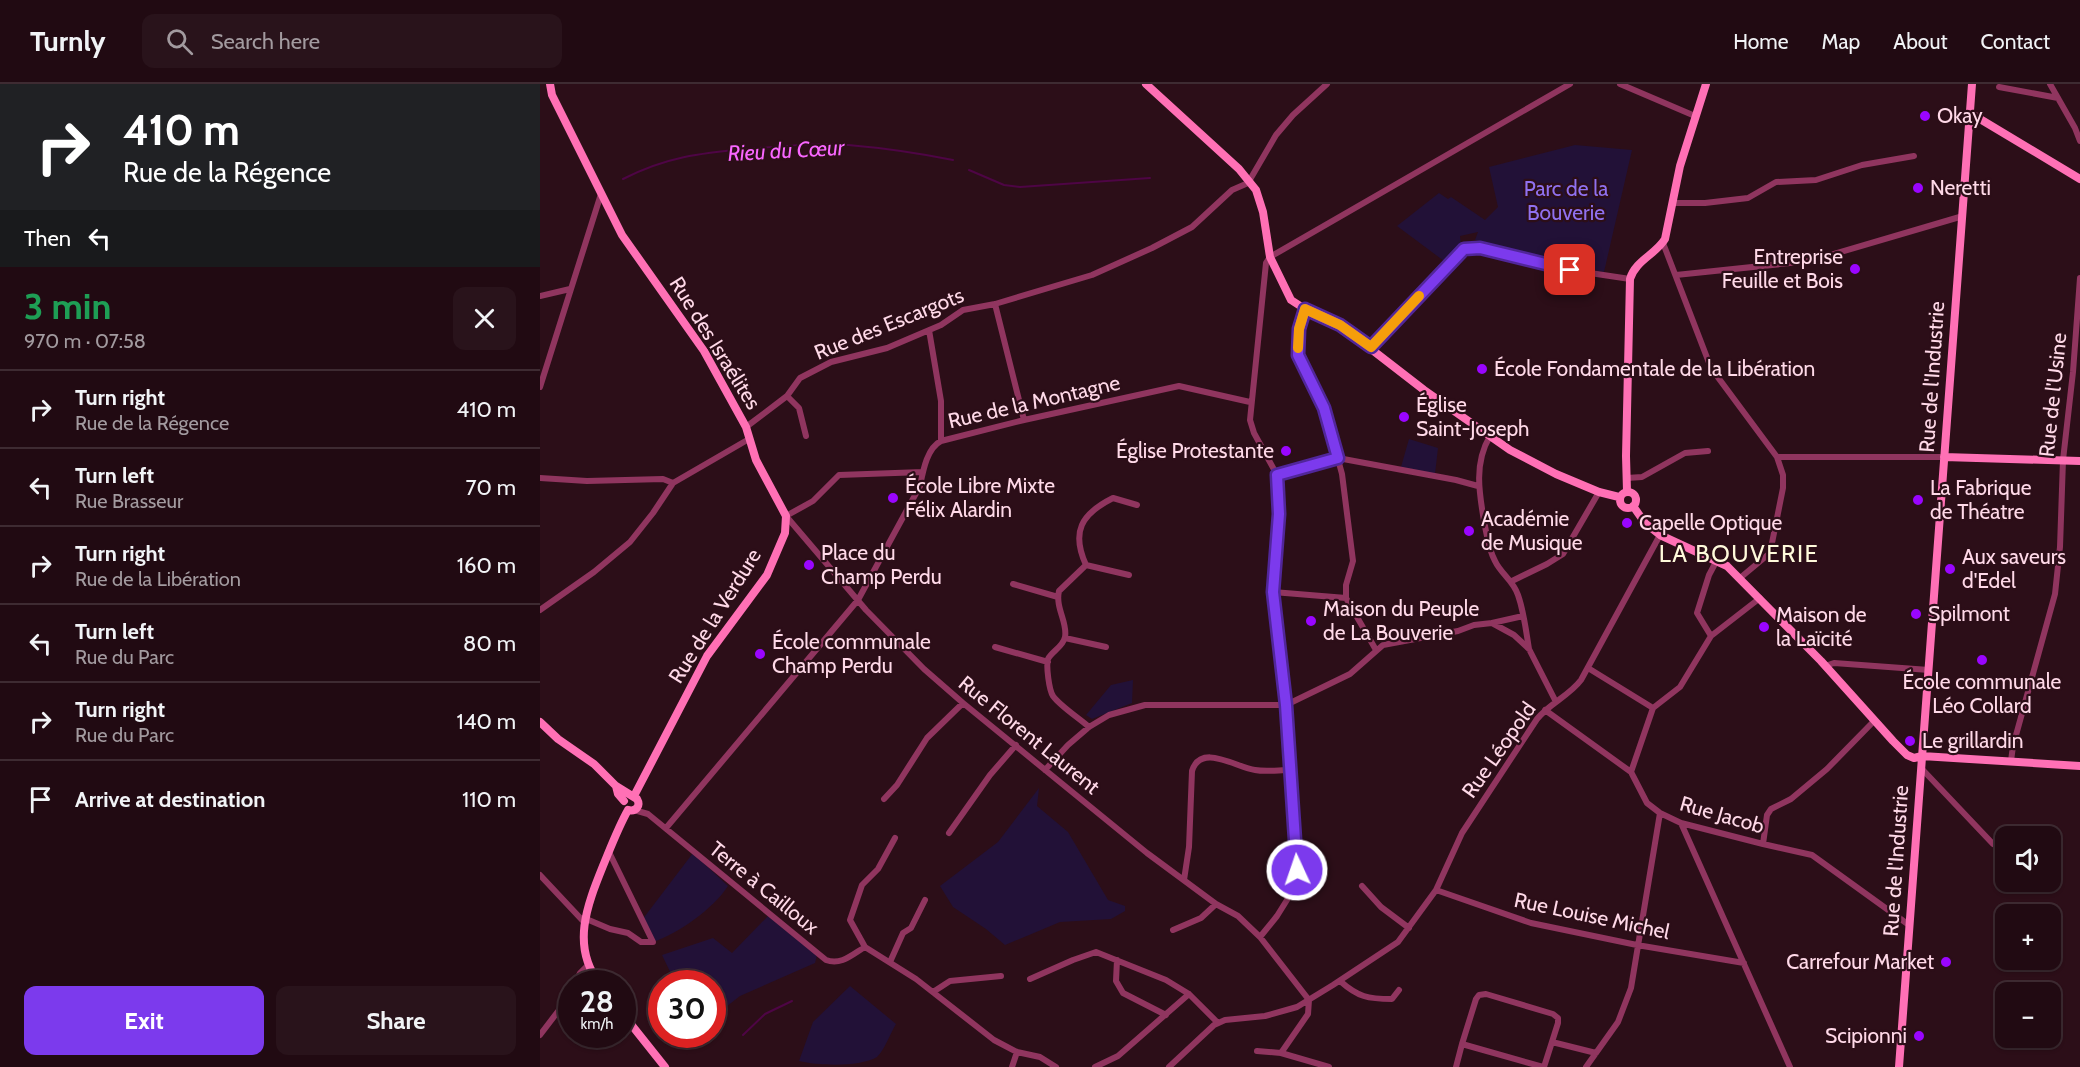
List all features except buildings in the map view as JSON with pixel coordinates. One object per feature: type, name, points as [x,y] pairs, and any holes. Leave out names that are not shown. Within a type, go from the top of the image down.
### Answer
[{"type":"street","name":"Rue des Israélites","points":[[550,84],[552,95],[622,235],[704,351],[746,427],[756,460],[786,516]]},
{"type":"street","points":[[1146,84],[1226,156],[1256,190],[1263,212],[1270,257],[1291,300],[1340,325],[1424,390],[1531,462],[1599,492],[1619,497]]},
{"type":"street","points":[[1248,183],[1276,135],[1301,106],[1327,84]]},
{"type":"street","points":[[1260,937],[1287,900],[1297,870],[1286,705],[1273,592],[1279,514],[1277,475],[1254,433],[1250,420],[1250,402],[1266,263],[1270,257],[1570,84]]},
{"type":"street","points":[[1620,84],[1695,116]]},
{"type":"street","points":[[1627,491],[1630,279],[1636,267],[1663,243],[1683,155],[1706,84]]},
{"type":"street","name":"Rue de l'Industrie","points":[[1899,1067],[1972,84]]},
{"type":"street","points":[[2050,84],[2080,141]]},
{"type":"street","points":[[1999,87],[2058,98]]},
{"type":"street","points":[[1970,113],[2080,179]]},
{"type":"street","points":[[1673,203],[1705,203],[1748,198],[1776,182],[1816,180],[1862,165],[1914,156]]},
{"type":"street","name":"Rue des Escargots","points":[[746,427],[787,396],[800,378],[831,362],[887,348],[929,330],[963,310],[994,304],[1092,275],[1192,227],[1232,190],[1248,183]]},
{"type":"street","points":[[540,387],[601,194]]},
{"type":"street","points":[[1677,275],[1810,261],[1963,216]]},
{"type":"street","points":[[1663,243],[1711,368],[1777,457],[1783,475],[1783,488],[1770,553],[1740,578]]},
{"type":"street","points":[[1371,347],[1464,249],[1480,248],[1587,273],[1630,279]]},
{"type":"street","name":"Rue de l'Usine","points":[[2011,762],[2013,746],[2055,594],[2060,547],[2063,460],[2080,278]]},
{"type":"street","points":[[540,296],[570,289]]},
{"type":"street","points":[[994,304],[1024,420]]},
{"type":"street","points":[[1305,309],[1298,335],[1298,355],[1324,408],[1338,458],[1353,561],[1346,585],[1346,598],[1376,650]]},
{"type":"street","points":[[929,330],[941,401],[941,441]]},
{"type":"street","name":"Rue de la Montagne","points":[[666,828],[858,600],[920,486],[934,445],[941,441],[1024,420],[1179,386],[1250,402]]},
{"type":"street","points":[[787,396],[800,408],[806,436]]},
{"type":"street","points":[[1490,436],[1484,446],[1478,486],[1488,545],[1496,564],[1512,581],[1523,616],[1529,649],[1556,702]]},
{"type":"street","points":[[540,610],[594,572],[630,542],[673,483],[749,439]]},
{"type":"street","points":[[1627,478],[1642,477],[1685,453],[1708,451]]},
{"type":"street","points":[[1777,457],[1944,457],[2080,461]]},
{"type":"street","points":[[1277,475],[1338,458],[1478,486]]},
{"type":"street","points":[[858,600],[786,516],[813,501],[839,475],[923,472]]},
{"type":"street","points":[[540,478],[587,481],[663,478],[673,483]]},
{"type":"street","points":[[1619,497],[1627,491]]},
{"type":"street","points":[[1619,497],[1619,502],[1623,507],[1633,506],[1636,502],[1635,496],[1627,491]]},
{"type":"street","points":[[1512,581],[1563,554],[1599,492]]},
{"type":"street","points":[[1086,565],[1078,542],[1078,533],[1085,520],[1103,503],[1113,498],[1137,505]]},
{"type":"street","points":[[1633,506],[1645,523],[1660,536],[1725,564],[1826,666],[1907,755],[1914,758],[1922,756],[2080,766]]},
{"type":"street","name":"Rue de la Verdure","points":[[584,920],[587,905],[631,803],[707,656],[767,575],[785,533],[786,516]]},
{"type":"street","name":"Rue Léopold","points":[[1168,1067],[1209,1028],[1218,1023],[1281,1012],[1309,1000],[1391,948],[1409,928],[1436,890],[1466,827],[1545,710],[1575,688],[1660,536]]},
{"type":"street","points":[[1711,636],[1697,613],[1717,560]]},
{"type":"street","points":[[1086,565],[1129,574]]},
{"type":"street","points":[[1086,565],[1059,591],[1057,604],[1066,634],[1063,643],[1049,658],[1047,668],[1053,695],[1089,727]]},
{"type":"street","points":[[1013,584],[1058,597]]},
{"type":"street","points":[[1273,592],[1346,598]]},
{"type":"street","points":[[1631,772],[1653,708],[1680,687],[1711,636],[1760,598]]},
{"type":"street","name":"Rue Florent Laurent","points":[[858,600],[924,669],[963,703],[1160,863],[1216,904],[1238,916],[1260,937],[1309,1000]]},
{"type":"street","points":[[1045,770],[1068,745],[1089,727],[1109,716],[1145,705],[1286,705],[1350,674],[1383,645],[1523,616]]},
{"type":"street","points":[[1492,623],[1514,635],[1529,649]]},
{"type":"street","points":[[1065,638],[1106,647]]},
{"type":"street","points":[[995,647],[1048,662]]},
{"type":"street","points":[[1826,666],[1834,663],[1929,669]]},
{"type":"street","points":[[1588,668],[1653,708]]},
{"type":"street","points":[[885,799],[897,785],[927,738],[963,703]]},
{"type":"street","name":"Rue Jacob","points":[[1545,710],[1631,772],[1647,803],[1660,813],[1681,823],[1812,855],[1909,925]]},
{"type":"street","points":[[1763,844],[1767,815],[1772,809],[1791,798],[1827,768],[1874,721]]},
{"type":"street","points":[[540,722],[554,736],[594,764],[631,803]]},
{"type":"street","points":[[949,833],[990,775],[1016,746]]},
{"type":"street","points":[[1184,880],[1189,847],[1192,771],[1199,759],[1215,758],[1254,770],[1290,770]]},
{"type":"street","points":[[1921,768],[1993,844]]},
{"type":"street","name":"Terre à Cailloux","points":[[631,803],[645,807],[648,814],[826,960],[832,963],[840,962],[865,947]]},
{"type":"street","points":[[1586,1067],[1618,1022],[1631,988],[1660,813]]},
{"type":"street","points":[[1681,823],[1790,1067]]},
{"type":"street","points":[[895,838],[878,869],[862,885],[850,920],[865,947],[933,992],[994,1040],[1017,1052],[1040,1057],[1056,1067]]},
{"type":"street","points":[[540,875],[584,920],[628,933],[641,942],[653,942],[609,852]]},
{"type":"street","points":[[1362,886],[1381,907],[1409,928]]},
{"type":"street","name":"Rue Louise Michel","points":[[1436,890],[1531,923],[1637,945],[1744,963]]},
{"type":"street","points":[[890,962],[903,933],[911,928],[925,900]]},
{"type":"street","points":[[1173,930],[1201,918],[1216,904]]},
{"type":"street","points":[[584,920],[588,965],[591,970]]},
{"type":"street","points":[[1030,979],[1096,952],[1166,980],[1189,994],[1218,1023]]},
{"type":"street","points":[[1118,960],[1116,981],[1123,993],[1166,1015]]},
{"type":"street","points":[[583,970],[588,965]]},
{"type":"street","points":[[933,992],[950,981],[1001,976]]},
{"type":"street","points":[[1340,981],[1356,994],[1372,999],[1392,999],[1399,990]]},
{"type":"street","points":[[1095,1067],[1118,1056],[1189,994]]},
{"type":"street","points":[[1456,1067],[1462,1044],[1476,999],[1479,995],[1486,994],[1553,1014],[1558,1018],[1544,1067],[1462,1044]]},
{"type":"street","points":[[1281,1053],[1308,1014],[1309,1000]]},
{"type":"street","points":[[540,1035],[558,1011]]},
{"type":"street","points":[[636,1031],[665,1067]]},
{"type":"street","points":[[1552,1042],[1596,1053]]},
{"type":"street","points":[[1257,1051],[1281,1053],[1329,1067]]},
{"type":"street","points":[[1012,1067],[1017,1052]]},
{"type":"green space","name":"Parc de la Bouverie","points":[[1575,145],[1632,150],[1604,272],[1570,266],[1571,256],[1552,253],[1550,262],[1545,261],[1545,257],[1475,240],[1478,232],[1460,236],[1461,245],[1444,261],[1397,226],[1439,193],[1448,199],[1451,197],[1485,220],[1498,207],[1489,167]]},
{"type":"green space","points":[[1409,439],[1438,448],[1435,474],[1401,467]]},
{"type":"green space","points":[[1133,680],[1132,703],[1092,719],[1086,715],[1111,685]]},
{"type":"green space","points":[[1039,788],[1037,806],[1068,832],[1108,900],[1125,906],[1125,911],[1111,919],[1060,922],[1005,945],[953,907],[940,886],[998,842]]},
{"type":"green space","points":[[693,853],[728,886],[714,903],[695,919],[674,933],[653,942],[642,920]]},
{"type":"green space","points":[[768,916],[817,955],[815,963],[740,996],[726,1007],[726,970],[669,970],[662,955],[713,938],[732,953]]},
{"type":"green space","points":[[850,986],[896,1024],[882,1050],[877,1057],[861,1063],[828,1065],[799,1061],[813,1022]]},
{"type":"waterway","name":"Rieu du Cœur","points":[[623,179],[654,166],[698,154],[798,145],[861,146],[953,160]]},
{"type":"waterway","name":"Rieu du Cœur","points":[[969,170],[1004,185],[1020,187],[1150,178]]},
{"type":"waterway","points":[[743,1035],[765,1014],[792,1001]]},
{"type":"slow traffic","points":[[1298,348],[1299,329],[1305,309],[1340,325],[1371,347],[1419,296]]},
{"type":"place","name":"Okay","points":[[1925,116]]},
{"type":"place","name":"Neretti","points":[[1918,188]]},
{"type":"place","name":"Entreprise Feuille et Bois","points":[[1855,269]]},
{"type":"place","name":"École Fondamentale de la Libération","points":[[1482,369]]},
{"type":"place","name":"Église Saint-Joseph","points":[[1404,417]]},
{"type":"place","name":"Église Protestante","points":[[1286,451]]},
{"type":"place","name":"École Libre Mixte Félix Alardin","points":[[893,498]]},
{"type":"place","name":"La Fabrique de Théatre","points":[[1918,500]]},
{"type":"place","name":"Capelle Optique","points":[[1627,523]]},
{"type":"place","name":"Académie de Musique","points":[[1469,531]]},
{"type":"place","name":"Place du Champ Perdu","points":[[809,565]]},
{"type":"place","name":"Aux saveurs d'Edel","points":[[1950,569]]},
{"type":"place","name":"Spilmont","points":[[1916,614]]},
{"type":"place","name":"Maison du Peuple de La Bouverie","points":[[1311,621]]},
{"type":"place","name":"Maison de la Laïcité","points":[[1764,627]]},
{"type":"place","name":"École communale Champ Perdu","points":[[760,654]]},
{"type":"place","name":"École communale Léo Collard","points":[[1982,660]]},
{"type":"place","name":"Le grillardin","points":[[1910,741]]},
{"type":"place","name":"Carrefour Market","points":[[1946,962]]},
{"type":"place","name":"Scipionni","points":[[1919,1036]]},
{"type":"district","name":"LA BOUVERIE","points":[[1739,554]]},
{"type":"route","points":[[1297,870],[1286,705],[1273,592],[1279,514],[1277,475],[1338,458],[1324,408],[1298,355],[1297,341],[1305,309],[1340,325],[1371,347],[1464,249],[1480,248],[1570,270]]}]
